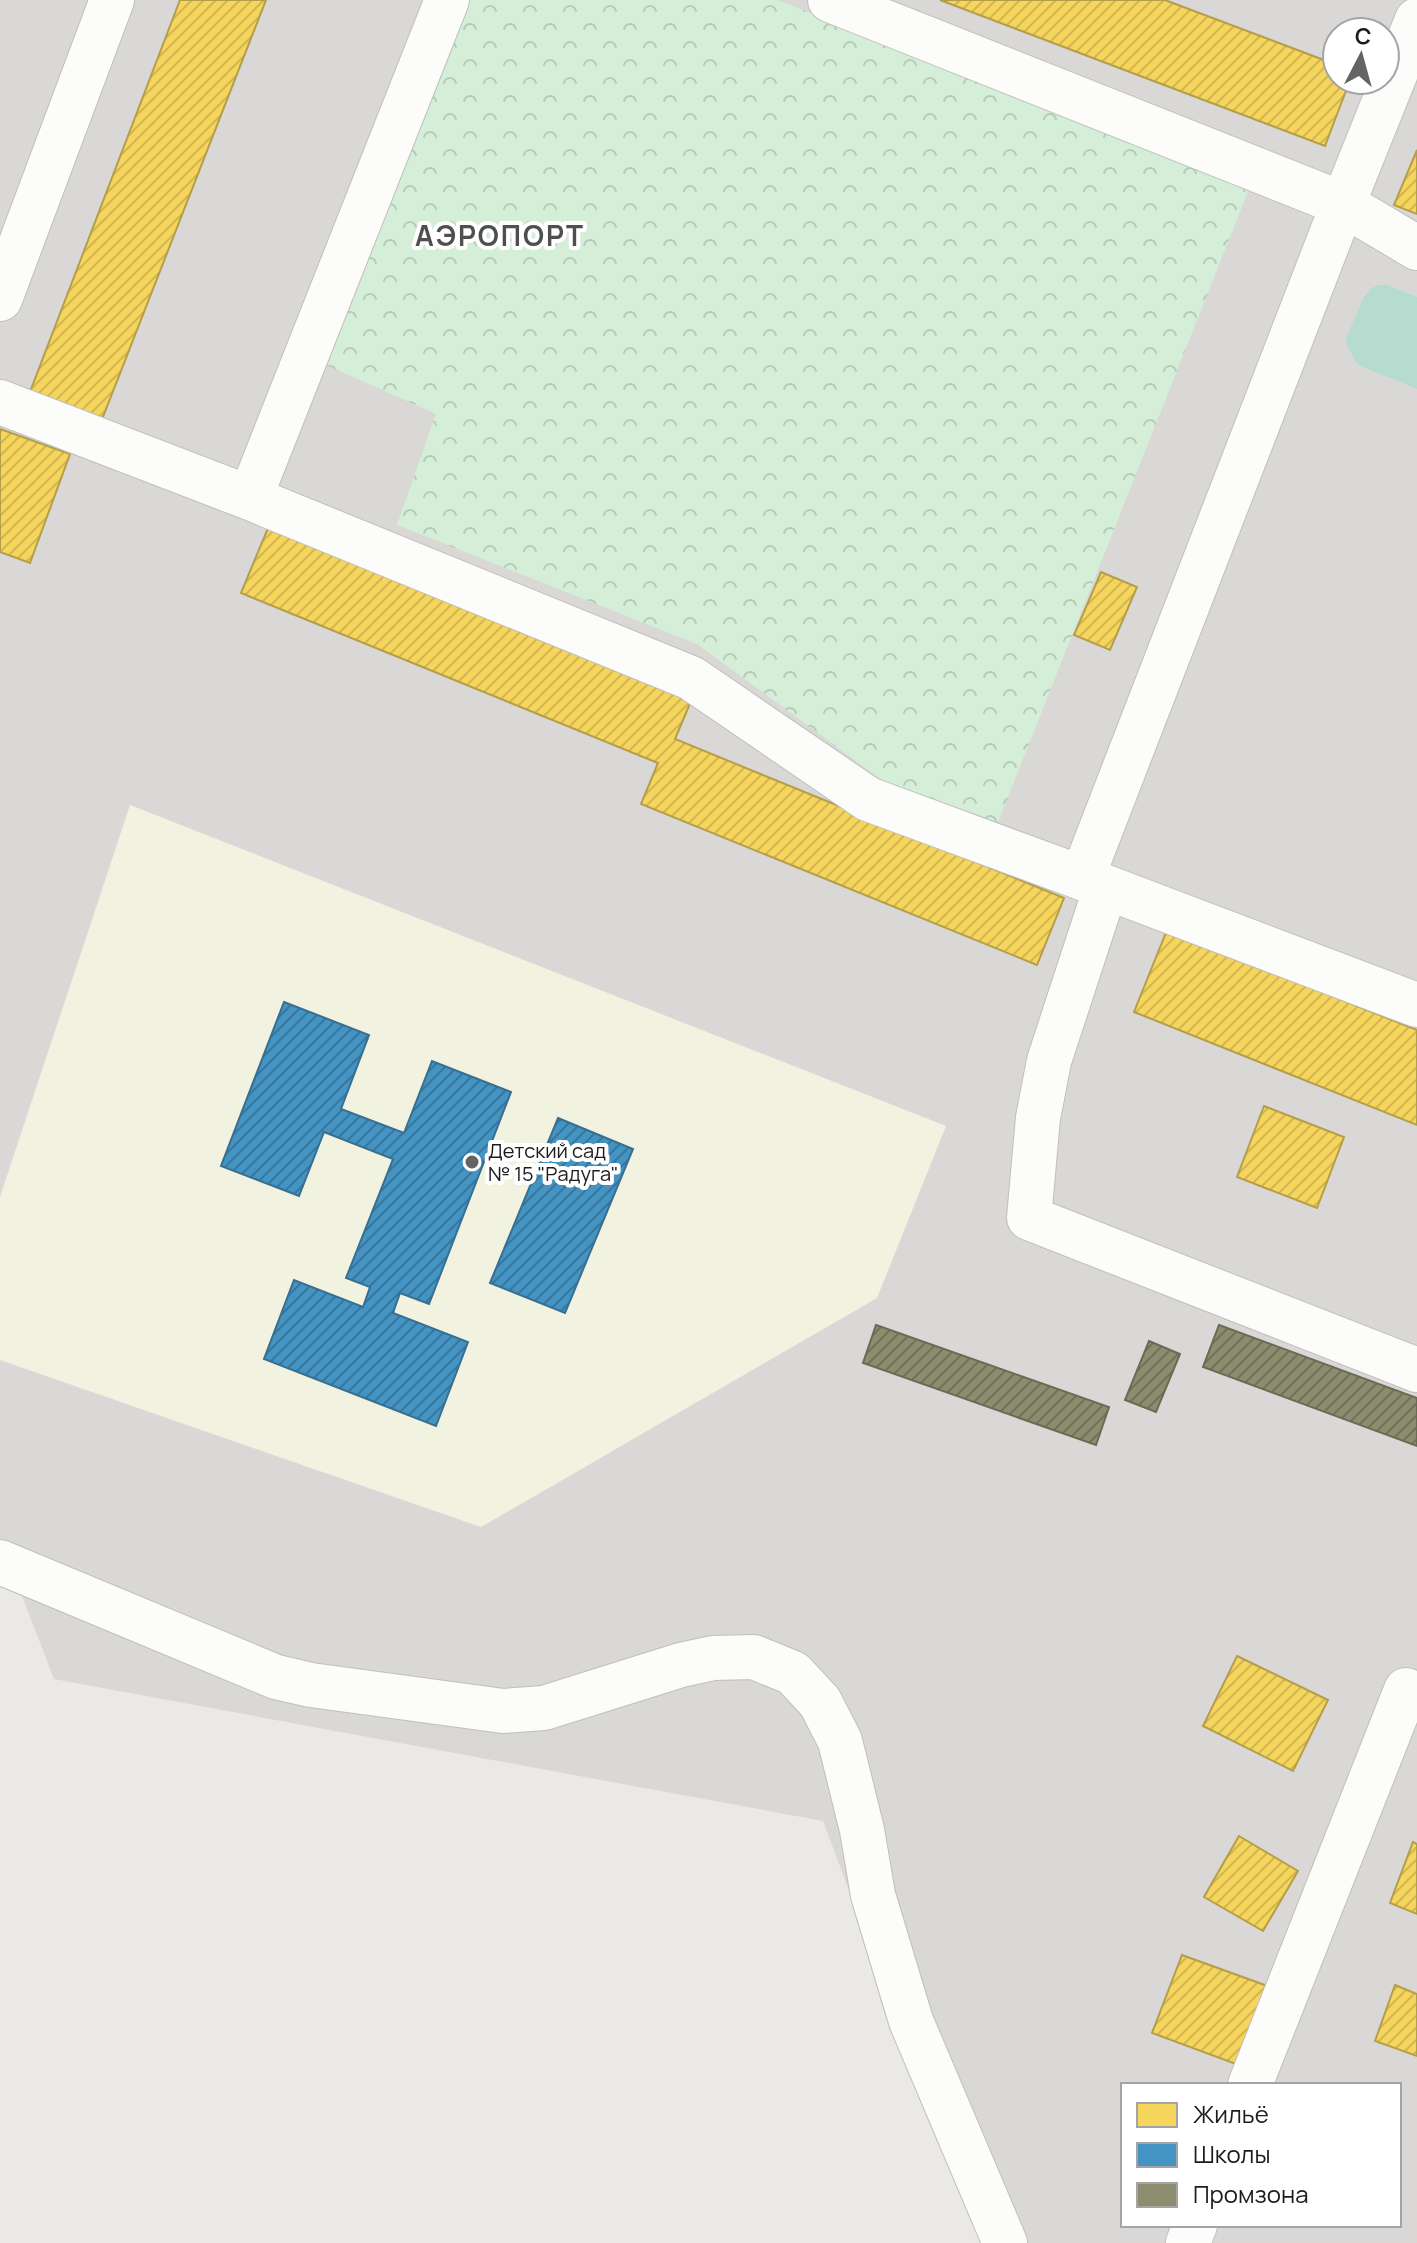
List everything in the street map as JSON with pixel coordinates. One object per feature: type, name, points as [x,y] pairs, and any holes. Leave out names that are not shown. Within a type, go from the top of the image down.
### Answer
[{"type":"street","points":[[0,299],[112,0]]},
{"type":"street","points":[[250,498],[447,0]]},
{"type":"street","points":[[830,0],[1343,204],[1417,248]]},
{"type":"street","points":[[1414,35],[1343,204],[1094,882],[1049,1061],[1038,1118],[1029,1218],[1417,1370]]},
{"type":"street","points":[[0,402],[250,498],[691,678],[868,799],[1417,1005]]},
{"type":"street","points":[[0,1562],[276,1677],[459,1707],[503,1711],[544,1708],[713,1658],[754,1657],[793,1673],[820,1702],[840,1741],[862,1830],[873,1895],[911,2021],[1005,2243]]},
{"type":"street","points":[[1251,2083],[1406,1690]]},
{"type":"shaded area","points":[[0,0],[1417,0],[1417,2243],[981,2243],[823,1821],[54,1679],[0,1539]]},
{"type":"shaded area","name":"Детский сад № 15 \"Радуга\"","points":[[130,805],[946,1126],[877,1298],[481,1527],[0,1360],[0,1197]]},
{"type":"green space","points":[[460,0],[777,0],[1251,184],[996,827],[894,789],[697,644],[397,525],[436,414],[326,365]]},
{"type":"green space","points":[[1379,285],[1387,285],[1417,297],[1417,389],[1358,365],[1347,346],[1346,338],[1364,297]]},
{"type":"building: Жильё","points":[[180,0],[266,0],[101,422],[30,392]]},
{"type":"building: Жильё","points":[[940,0],[1165,0],[1321,59],[1321,96],[1344,96],[1325,146]]},
{"type":"building: Жильё","points":[[1417,150],[1417,214],[1394,205]]},
{"type":"building: Жильё","points":[[0,429],[70,454],[30,563],[0,552]]},
{"type":"building: Жильё","points":[[268,528],[691,701],[675,739],[1064,898],[1037,965],[641,804],[658,763],[241,593]]},
{"type":"building: Жильё","points":[[1101,572],[1137,587],[1110,650],[1074,635]]},
{"type":"building: Жильё","points":[[1167,930],[1417,1030],[1417,1125],[1134,1012]]},
{"type":"building: Жильё","points":[[1264,1106],[1344,1137],[1317,1208],[1237,1177]]},
{"type":"building: Жильё","points":[[1237,1656],[1328,1700],[1293,1771],[1203,1726]]},
{"type":"building: Жильё","points":[[1239,1836],[1298,1871],[1263,1931],[1204,1897]]},
{"type":"building: Жильё","points":[[1413,1842],[1417,1844],[1417,1914],[1390,1903]]},
{"type":"building: Жильё","points":[[1182,1955],[1273,1988],[1244,2067],[1152,2033]]},
{"type":"building: Жильё","points":[[1395,1985],[1417,1994],[1417,2056],[1375,2041]]},
{"type":"building: Школы","points":[[284,1002],[369,1035],[341,1109],[404,1133],[432,1061],[511,1092],[429,1304],[400,1293],[393,1313],[468,1342],[436,1426],[264,1359],[294,1280],[363,1307],[370,1287],[346,1278],[393,1159],[324,1132],[299,1196],[221,1166]]},
{"type":"building: Школы","points":[[558,1118],[633,1149],[565,1313],[490,1283]]},
{"type":"building: Промзона","points":[[876,1325],[1109,1407],[1096,1445],[863,1363]]},
{"type":"building: Промзона","points":[[1219,1325],[1417,1398],[1417,1446],[1203,1367]]},
{"type":"building: Промзона","points":[[1149,1341],[1180,1354],[1156,1412],[1125,1400]]},
{"type":"place","name":"Детский сад № 15 \"Радуга\"","points":[[472,1162]]},
{"type":"district","name":"АЭРОПОРТ","points":[[500,235]]}]
